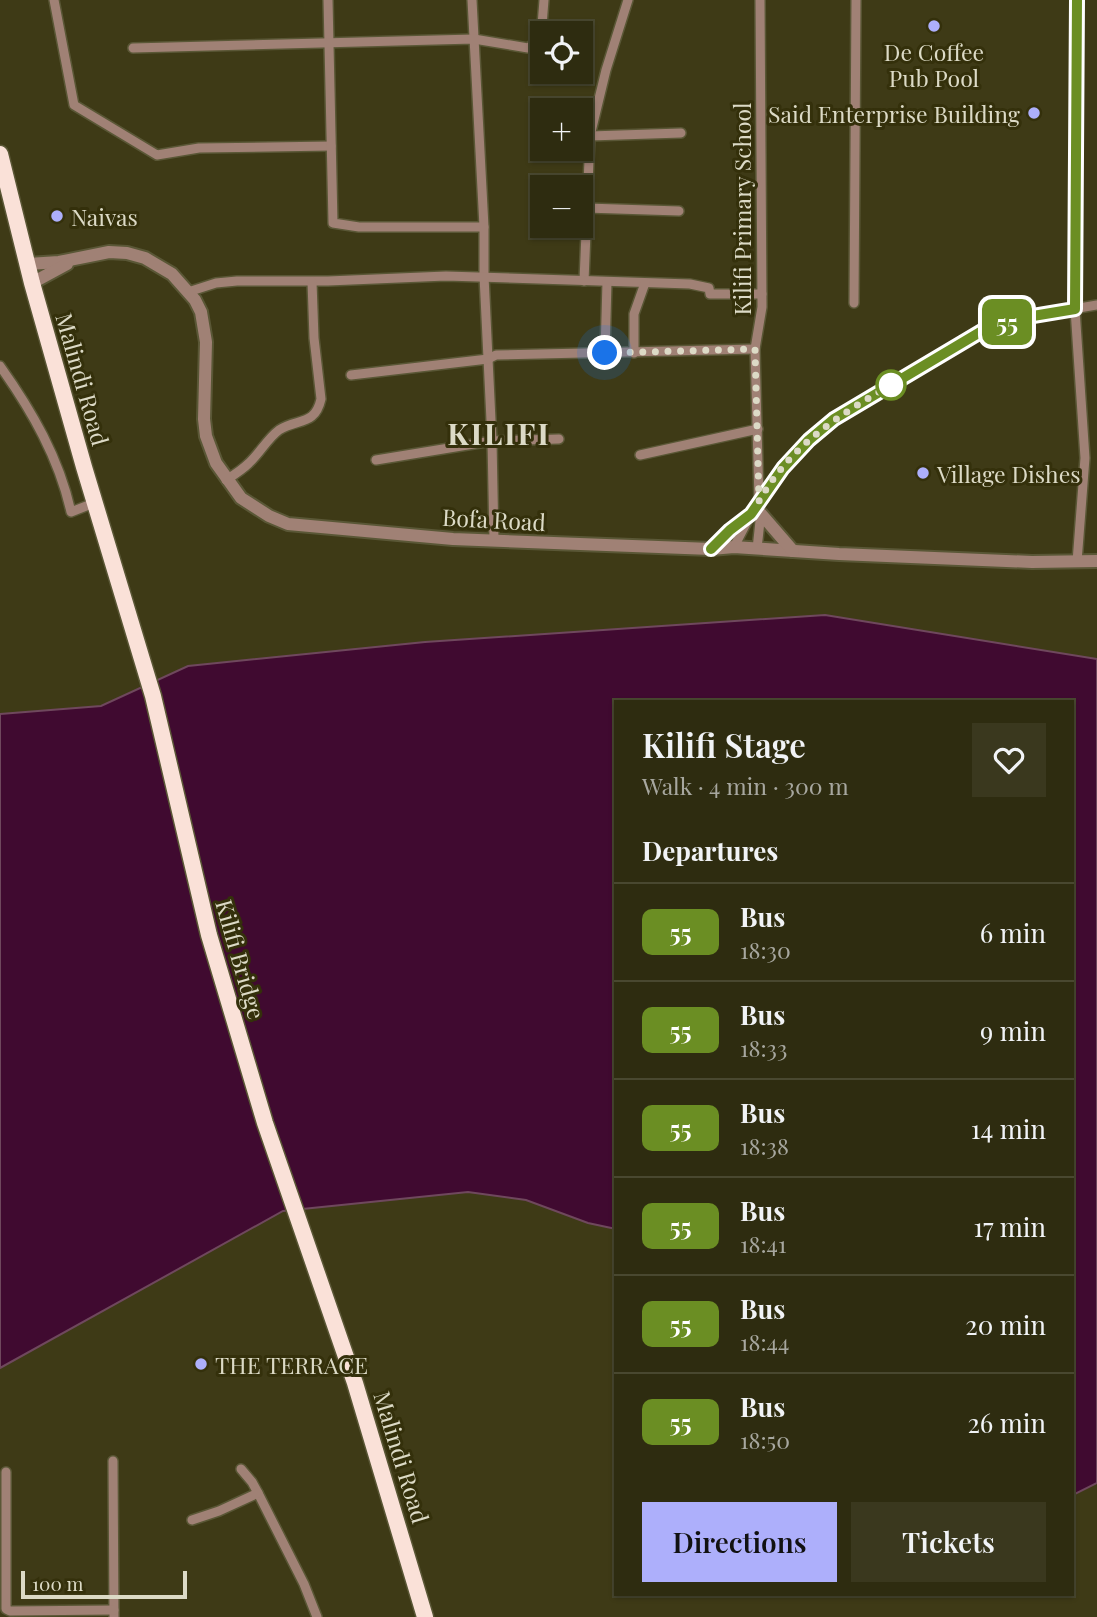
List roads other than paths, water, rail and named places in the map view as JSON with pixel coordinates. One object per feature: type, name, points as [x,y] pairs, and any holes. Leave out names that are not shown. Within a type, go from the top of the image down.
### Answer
[{"type":"highway","name":"Malindi Road","points":[[0,154],[32,284],[127,614]]},
{"type":"highway","name":"Kilifi Bridge","points":[[127,614],[153,696],[209,934],[265,1123],[331,1311]]},
{"type":"highway","name":"Malindi Road","points":[[331,1311],[425,1617]]},
{"type":"street","points":[[54,0],[74,105],[157,155],[199,148],[331,146]]},
{"type":"street","points":[[328,0],[332,221],[336,225],[359,227],[484,227]]},
{"type":"street","points":[[472,0],[484,227],[494,540]]},
{"type":"street","points":[[133,47],[474,38],[528,48],[541,38],[544,0]]},
{"type":"street","points":[[593,124],[628,0]]},
{"type":"street","name":"Kilifi Primary School","points":[[757,549],[759,505],[755,349],[762,294],[760,0]]},
{"type":"street","points":[[854,303],[856,0]]},
{"type":"street","points":[[1077,0],[1075,309],[1085,458],[1077,562]]},
{"type":"street","points":[[593,136],[681,133]]},
{"type":"street","points":[[593,208],[679,211]]},
{"type":"street","points":[[584,281],[585,238]]},
{"type":"street","name":"Bofa Road","points":[[28,264],[109,252],[127,253],[145,258],[172,274],[201,312],[206,370],[204,419],[206,436],[215,463],[241,498],[269,516],[288,524],[372,533],[494,540],[1097,561]]},
{"type":"street","name":"Bofa Road","points":[[32,284],[77,258]]},
{"type":"street","points":[[188,292],[237,281],[312,282],[484,275],[704,286],[709,288],[710,295],[762,294]]},
{"type":"street","points":[[226,480],[248,465],[272,436],[285,427],[311,418],[319,406],[321,399],[314,338],[312,282]]},
{"type":"street","points":[[605,353],[607,282]]},
{"type":"street","points":[[634,354],[634,314],[645,284]]},
{"type":"street","points":[[734,547],[759,505],[809,440],[834,419],[987,328],[1021,318],[1097,306]]},
{"type":"street","points":[[351,374],[488,359],[496,355],[634,354],[755,349]]},
{"type":"street","points":[[0,366],[25,401],[51,450],[65,484],[71,512],[94,503]]},
{"type":"street","points":[[640,455],[758,429]]},
{"type":"street","points":[[376,460],[492,441],[559,439]]},
{"type":"street","points":[[711,549],[759,505]]},
{"type":"street","points":[[759,505],[793,551]]},
{"type":"street","points":[[6,1472],[6,1609],[114,1614],[113,1461]]},
{"type":"street","points":[[241,1469],[258,1493],[304,1584],[317,1617]]},
{"type":"street","points":[[191,1520],[219,1511],[258,1493]]},
{"type":"place","name":"De Coffee Pub Pool","points":[[934,26]]},
{"type":"place","name":"Said Enterprise Building","points":[[1034,113]]},
{"type":"place","name":"Naivas","points":[[57,216]]},
{"type":"place","name":"Village Dishes","points":[[923,473]]},
{"type":"place","name":"THE TERRACE","points":[[201,1364]]},
{"type":"district","name":"KILIFI","points":[[499,433]]}]
